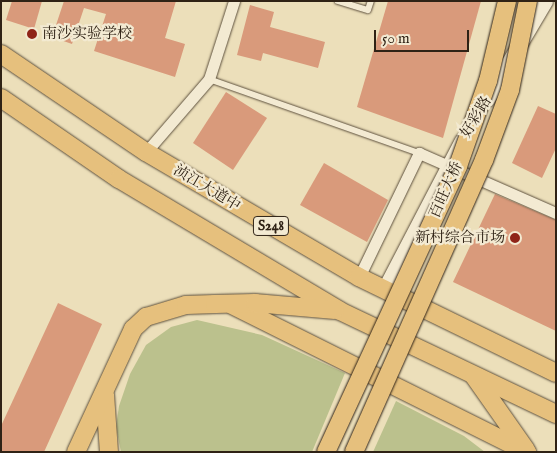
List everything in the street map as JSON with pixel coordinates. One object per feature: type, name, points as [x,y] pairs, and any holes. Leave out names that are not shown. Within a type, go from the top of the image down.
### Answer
[{"type":"main road","name":"百旺大桥","points":[[326,452],[458,166],[488,81],[507,1]]},
{"type":"main road","name":"百旺大桥","points":[[354,452],[484,160],[510,90],[528,1]]},
{"type":"main road","name":"浈江大道中","points":[[1,54],[146,152],[359,277],[556,373]]},
{"type":"main road","name":"S248","points":[[1,98],[119,179],[340,311],[556,414]]},
{"type":"main road","points":[[229,304],[527,452]]},
{"type":"main road","points":[[76,452],[139,321],[158,312],[186,305],[229,304],[340,311]]},
{"type":"main road","points":[[473,375],[527,452]]},
{"type":"main road","points":[[104,392],[109,452]]},
{"type":"street","points":[[146,152],[209,80],[234,1]]},
{"type":"street","name":"好彩路","points":[[384,290],[447,165],[545,1]]},
{"type":"street","points":[[359,277],[419,152],[556,213]]},
{"type":"lane","points":[[338,1],[368,10],[371,1]]},
{"type":"lane","points":[[209,80],[419,152]]},
{"type":"green space","points":[[197,320],[262,335],[345,373],[312,452],[121,452],[116,427],[119,406],[130,374],[146,345],[171,327]]},
{"type":"green space","points":[[396,401],[464,436],[485,452],[373,452]]},
{"type":"building","points":[[12,1],[42,1],[34,29],[6,20]]},
{"type":"building","points":[[64,1],[176,1],[165,38],[185,44],[175,77],[94,51],[106,14],[84,8],[72,44],[52,37]]},
{"type":"building","points":[[388,1],[481,1],[443,138],[357,107]]},
{"type":"building","points":[[250,5],[274,12],[270,27],[325,42],[318,68],[263,53],[261,61],[237,55]]},
{"type":"building","points":[[226,92],[267,118],[233,170],[193,143]]},
{"type":"building","points":[[538,106],[556,114],[556,148],[542,178],[512,163]]},
{"type":"building","points":[[324,163],[388,200],[367,242],[300,205]]},
{"type":"building","name":"新村综合市场","points":[[495,194],[556,220],[556,331],[453,282]]},
{"type":"building","points":[[58,303],[102,324],[44,452],[1,452],[1,426]]},
{"type":"place","name":"南沙实验学校","points":[[32,34]]},
{"type":"place","name":"新村综合市场","points":[[515,238]]}]
